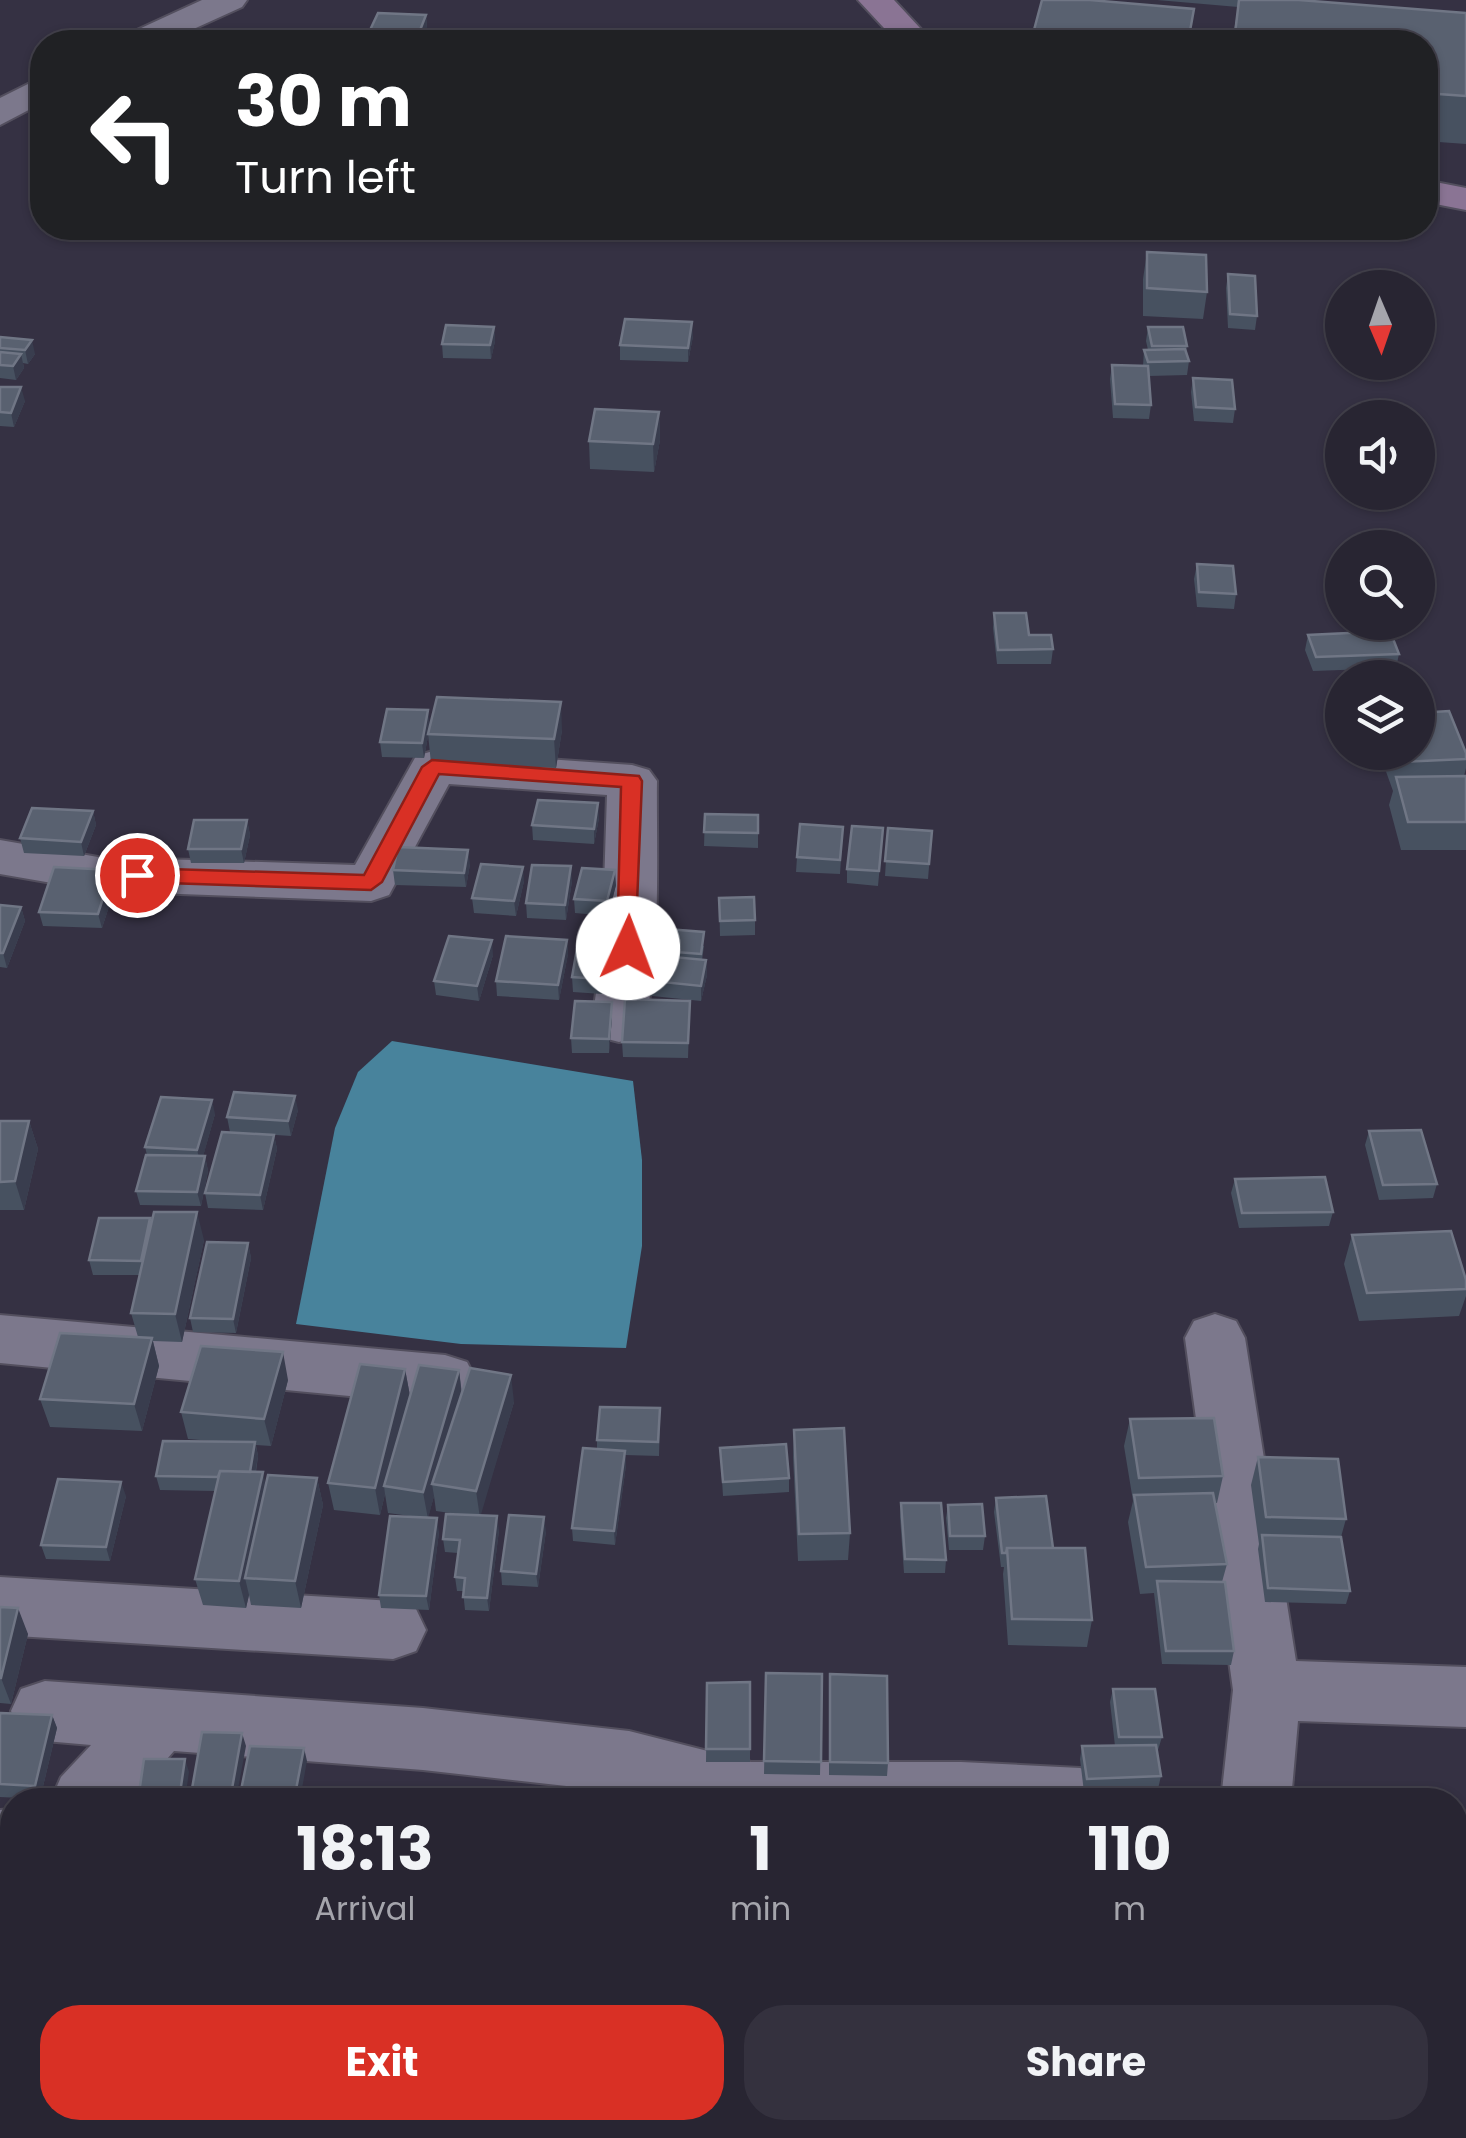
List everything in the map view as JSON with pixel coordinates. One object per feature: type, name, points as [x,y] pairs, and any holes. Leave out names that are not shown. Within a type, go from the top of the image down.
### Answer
[{"type":"street","points":[[164,30],[230,0]]},
{"type":"street","points":[[875,0],[904,30]]},
{"type":"street","points":[[0,114],[30,95]]},
{"type":"street","points":[[1438,194],[1466,199]]},
{"type":"street","points":[[0,858],[98,874],[371,882],[432,767],[632,781],[628,948],[619,1023]]},
{"type":"street","points":[[1215,1338],[1267,1690],[1257,1788]]},
{"type":"street","points":[[0,1339],[445,1380]]},
{"type":"street","points":[[0,1606],[393,1630]]},
{"type":"street","points":[[1267,1690],[1466,1697]]},
{"type":"street","points":[[45,1711],[423,1739],[629,1762],[728,1788]]},
{"type":"street","points":[[97,1788],[159,1719]]},
{"type":"water","points":[[392,1041],[633,1081],[642,1160],[642,1246],[626,1348],[461,1344],[296,1324],[335,1128],[358,1072]]},
{"type":"building","points":[[1042,0],[1194,9],[1190,30],[1034,30]]},
{"type":"building","points":[[1239,0],[1299,0],[1466,13],[1466,96],[1438,94],[1438,30],[1235,30]]},
{"type":"building","points":[[378,13],[426,15],[420,30],[370,30]]},
{"type":"building","points":[[1147,252],[1206,255],[1207,292],[1147,288]]},
{"type":"building","points":[[1228,274],[1255,276],[1257,316],[1230,314]]},
{"type":"building","points":[[625,319],[692,322],[688,348],[620,345]]},
{"type":"building","points":[[446,325],[494,327],[490,345],[442,344]]},
{"type":"building","points":[[1148,327],[1183,327],[1187,346],[1152,346]]},
{"type":"building","points":[[0,337],[32,340],[25,350],[0,348]]},
{"type":"building","points":[[1185,349],[1189,361],[1148,362],[1144,350]]},
{"type":"building","points":[[0,352],[21,354],[13,366],[0,365]]},
{"type":"building","points":[[1112,365],[1148,366],[1151,405],[1115,404]]},
{"type":"building","points":[[1193,378],[1232,380],[1235,409],[1196,407]]},
{"type":"building","points":[[0,387],[21,387],[11,413],[0,412]]},
{"type":"building","points":[[595,409],[659,412],[653,444],[589,441]]},
{"type":"building","points":[[1197,564],[1233,566],[1236,594],[1199,592]]},
{"type":"building","points":[[994,613],[1026,613],[1029,635],[1051,635],[1053,649],[998,650]]},
{"type":"building","points":[[1325,634],[1325,640],[1394,640],[1399,654],[1316,657],[1308,635]]},
{"type":"building","points":[[437,697],[561,702],[554,739],[428,734]]},
{"type":"building","points":[[387,709],[428,710],[422,743],[380,742]]},
{"type":"building","points":[[1449,711],[1466,759],[1435,760],[1435,712]]},
{"type":"building","points":[[1466,776],[1466,822],[1408,822],[1396,777]]},
{"type":"building","points":[[538,800],[598,803],[594,829],[532,825]]},
{"type":"building","points":[[32,808],[93,811],[81,842],[20,838]]},
{"type":"building","points":[[705,814],[758,815],[758,833],[704,832]]},
{"type":"building","points":[[194,820],[247,820],[241,849],[188,849]]},
{"type":"building","points":[[800,824],[843,827],[840,860],[797,857]]},
{"type":"building","points":[[852,826],[883,828],[879,871],[847,869]]},
{"type":"building","points":[[888,828],[932,831],[929,864],[885,861]]},
{"type":"building","points":[[398,847],[468,850],[464,873],[393,870]]},
{"type":"building","points":[[481,864],[523,867],[514,901],[472,898]]},
{"type":"building","points":[[532,865],[571,866],[565,905],[526,903]]},
{"type":"building","points":[[54,867],[112,870],[98,914],[39,912]]},
{"type":"building","points":[[582,868],[615,870],[607,901],[574,899]]},
{"type":"building","points":[[754,897],[755,920],[720,921],[719,898]]},
{"type":"building","points":[[0,905],[21,907],[3,953],[0,953]]},
{"type":"building","points":[[654,928],[704,932],[701,954],[650,950]]},
{"type":"building","points":[[449,936],[492,940],[477,986],[434,981]]},
{"type":"building","points":[[506,936],[567,940],[558,985],[496,981]]},
{"type":"building","points":[[578,943],[607,945],[601,979],[572,977]]},
{"type":"building","points":[[630,953],[706,960],[701,986],[623,978]]},
{"type":"building","points":[[625,999],[690,1001],[688,1043],[622,1042]]},
{"type":"building","points":[[575,1001],[612,1002],[609,1039],[571,1038]]},
{"type":"building","points":[[234,1092],[295,1096],[288,1121],[227,1117]]},
{"type":"building","points":[[161,1097],[212,1100],[197,1150],[145,1147]]},
{"type":"building","points":[[0,1121],[29,1121],[15,1181],[0,1182]]},
{"type":"building","points":[[1421,1130],[1437,1184],[1383,1185],[1369,1131]]},
{"type":"building","points":[[222,1132],[274,1135],[260,1195],[205,1193]]},
{"type":"building","points":[[146,1155],[205,1156],[197,1192],[136,1191]]},
{"type":"building","points":[[1325,1177],[1333,1212],[1242,1213],[1235,1179]]},
{"type":"building","points":[[154,1212],[197,1212],[175,1314],[131,1313]]},
{"type":"building","points":[[99,1218],[150,1218],[141,1261],[89,1260]]},
{"type":"building","points":[[1451,1231],[1466,1289],[1367,1293],[1352,1235]]},
{"type":"building","points":[[207,1242],[248,1243],[233,1319],[190,1318]]},
{"type":"building","points":[[60,1333],[152,1338],[134,1404],[40,1399]]},
{"type":"building","points":[[201,1346],[283,1352],[264,1419],[181,1412]]},
{"type":"building","points":[[360,1364],[405,1369],[375,1488],[328,1483]]},
{"type":"building","points":[[419,1365],[459,1370],[423,1492],[384,1486]]},
{"type":"building","points":[[470,1368],[511,1375],[476,1491],[432,1484]]},
{"type":"building","points":[[600,1407],[660,1408],[658,1442],[597,1440]]},
{"type":"building","points":[[1214,1418],[1223,1476],[1139,1478],[1130,1419]]},
{"type":"building","points":[[844,1428],[850,1533],[799,1534],[794,1430]]},
{"type":"building","points":[[163,1441],[255,1442],[250,1472],[220,1471],[218,1477],[156,1476]]},
{"type":"building","points":[[786,1444],[789,1478],[723,1482],[720,1448]]},
{"type":"building","points":[[583,1448],[625,1451],[614,1531],[572,1528]]},
{"type":"building","points":[[1258,1457],[1338,1459],[1346,1519],[1266,1517]]},
{"type":"building","points":[[220,1471],[263,1472],[239,1581],[195,1579]]},
{"type":"building","points":[[268,1475],[317,1478],[295,1581],[245,1578]]},
{"type":"building","points":[[58,1479],[121,1482],[106,1547],[41,1545]]},
{"type":"building","points":[[1213,1493],[1227,1564],[1146,1567],[1134,1495]]},
{"type":"building","points":[[1046,1496],[1053,1548],[1007,1548],[1002,1553],[996,1498]]},
{"type":"building","points":[[901,1503],[941,1503],[946,1560],[905,1559]]},
{"type":"building","points":[[982,1504],[985,1536],[950,1536],[948,1505]]},
{"type":"building","points":[[446,1514],[497,1516],[487,1598],[463,1597],[465,1578],[455,1577],[460,1540],[443,1539]]},
{"type":"building","points":[[509,1515],[544,1517],[536,1574],[501,1571]]},
{"type":"building","points":[[390,1516],[437,1518],[426,1596],[379,1595]]},
{"type":"building","points":[[1262,1535],[1341,1537],[1350,1591],[1268,1588]]},
{"type":"building","points":[[1007,1548],[1085,1548],[1092,1620],[1012,1619]]},
{"type":"building","points":[[1157,1581],[1225,1582],[1234,1651],[1166,1651]]},
{"type":"building","points":[[0,1607],[18,1608],[1,1678],[0,1678]]},
{"type":"building","points":[[766,1673],[822,1674],[821,1762],[764,1761]]},
{"type":"building","points":[[830,1674],[887,1676],[888,1763],[830,1762]]},
{"type":"building","points":[[750,1682],[750,1749],[706,1749],[707,1683]]},
{"type":"building","points":[[1113,1689],[1155,1689],[1162,1737],[1119,1737]]},
{"type":"building","points":[[0,1713],[52,1715],[35,1786],[0,1784]]},
{"type":"building","points":[[202,1732],[242,1733],[232,1788],[192,1788]]},
{"type":"building","points":[[1156,1745],[1161,1776],[1087,1779],[1082,1746]]},
{"type":"building","points":[[250,1746],[304,1748],[296,1788],[241,1788]]},
{"type":"building","points":[[144,1759],[185,1759],[181,1788],[140,1788]]},
{"type":"route","points":[[137,875],[371,882],[432,767],[632,781],[628,948]]}]
